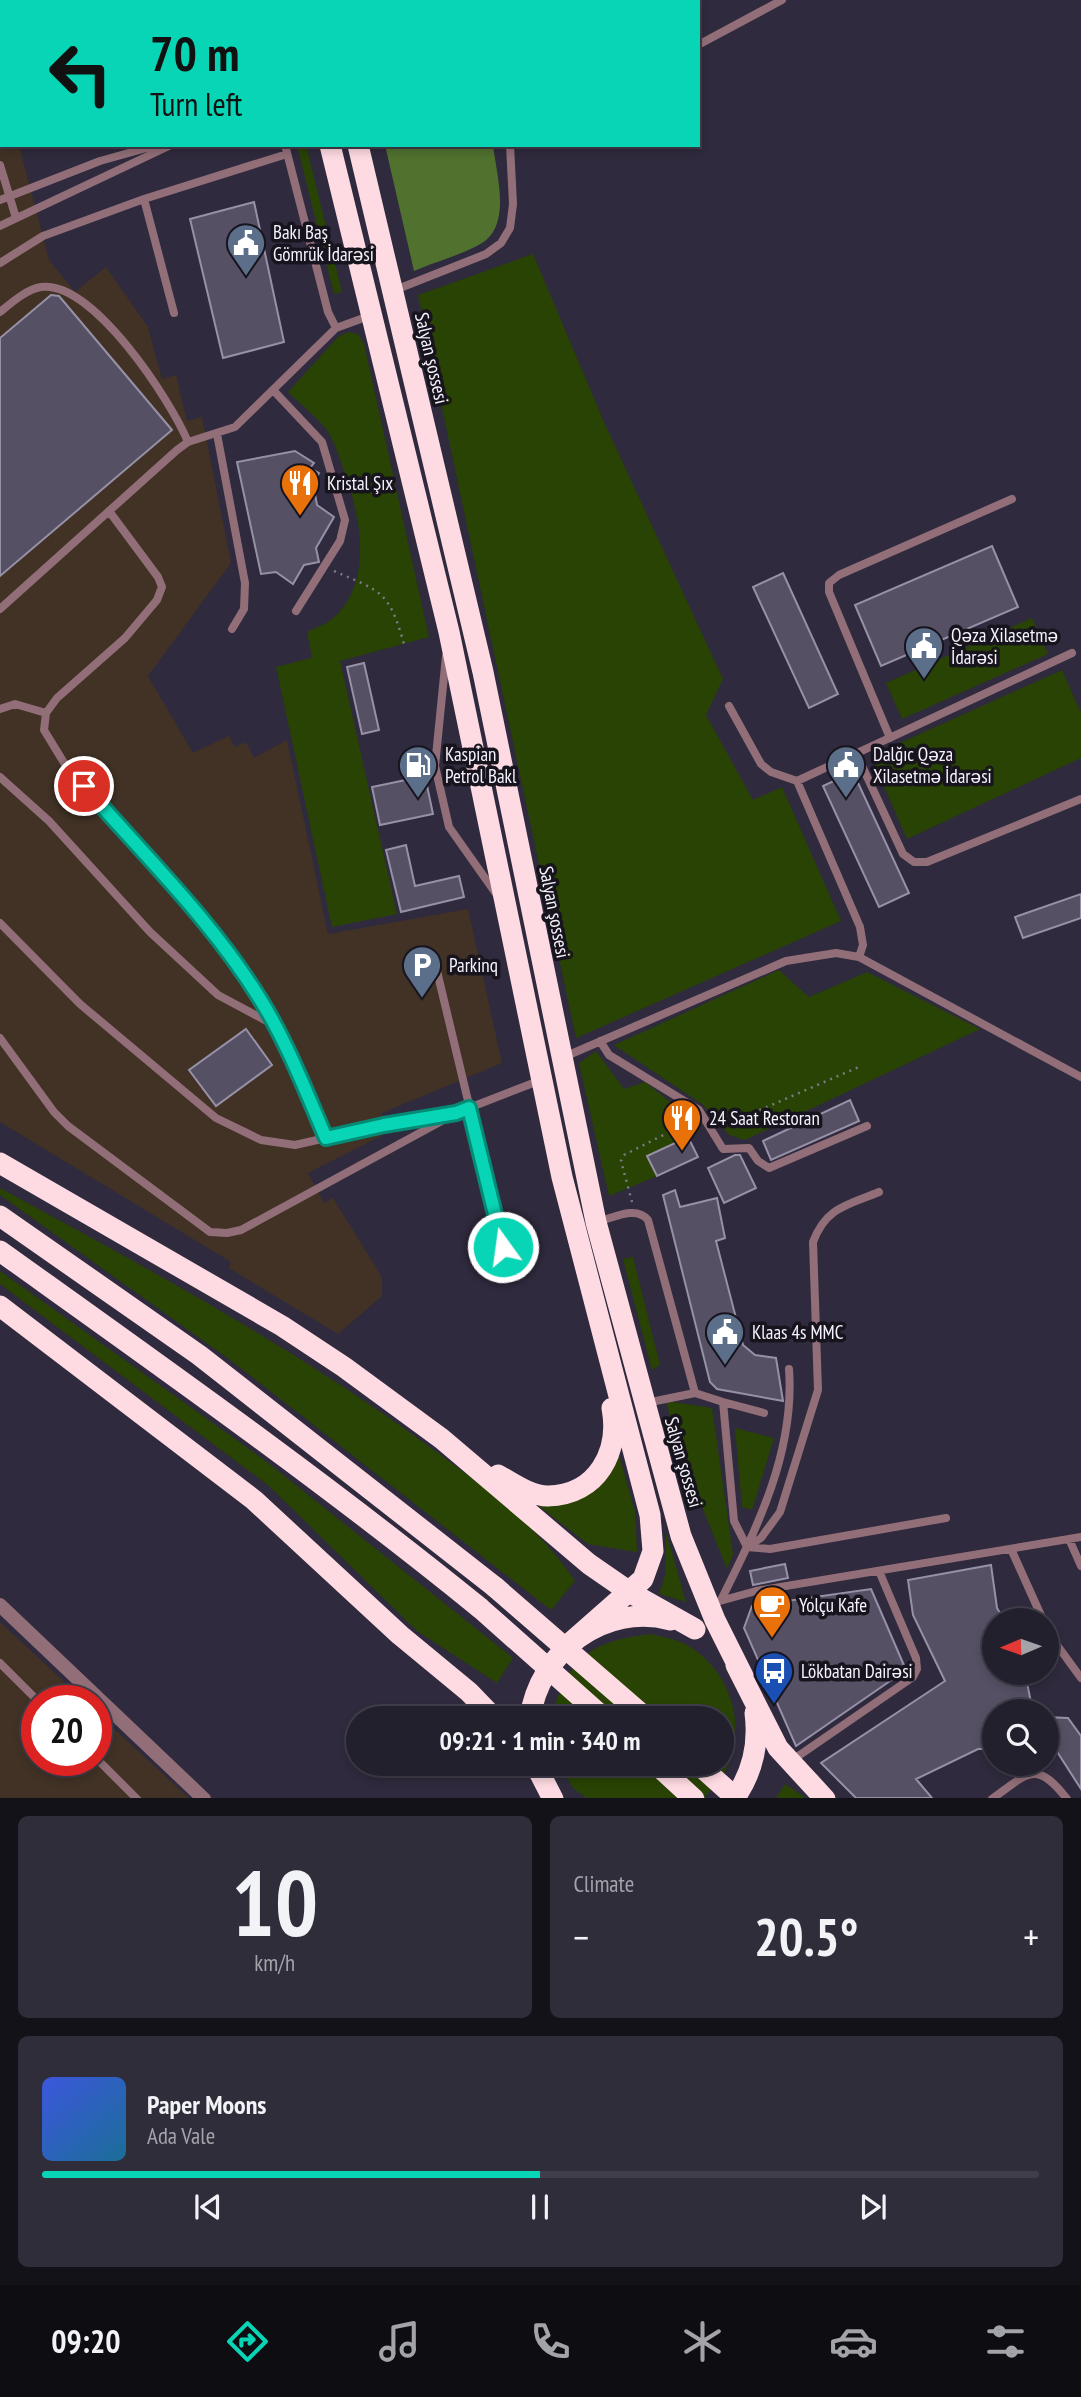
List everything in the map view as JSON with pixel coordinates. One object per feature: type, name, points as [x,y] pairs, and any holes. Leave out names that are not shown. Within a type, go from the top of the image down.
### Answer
[{"type":"highway","points":[[330,147],[449,632],[541,1080],[598,1319],[644,1492],[652,1535],[650,1565],[631,1593],[568,1645],[543,1677],[534,1706]]},
{"type":"highway","name":"Salyan şossesi","points":[[358,147],[483,672],[596,1222],[681,1536],[715,1601],[747,1685]]},
{"type":"highway","points":[[0,1163],[282,1326],[344,1367],[442,1439],[589,1564],[723,1649],[747,1685],[768,1731],[789,1763],[825,1798]]},
{"type":"highway","points":[[0,1216],[199,1355],[422,1526],[632,1706]]},
{"type":"highway","points":[[0,1251],[171,1370],[407,1549],[480,1608],[590,1706]]},
{"type":"highway","points":[[0,1306],[254,1500],[400,1635],[482,1706]]},
{"type":"highway","points":[[442,1439],[531,1493],[548,1496],[585,1485],[601,1472],[610,1456],[614,1439],[614,1419],[598,1319]]},
{"type":"highway","points":[[568,1645],[605,1623],[635,1616],[666,1619],[695,1629]]},
{"type":"highway","points":[[711,1776],[735,1798],[745,1780],[754,1753],[756,1723],[747,1685]]},
{"type":"highway","points":[[669,1776],[694,1798]]},
{"type":"street","points":[[0,1605],[204,1798]]},
{"type":"lane","points":[[700,44],[782,0]]},
{"type":"lane","points":[[0,200],[100,161],[150,147]]},
{"type":"lane","points":[[0,226],[167,147]]},
{"type":"lane","points":[[393,292],[486,254],[501,243],[510,228],[513,204],[510,147]]},
{"type":"lane","points":[[0,262],[43,236],[286,149],[327,312],[336,328]]},
{"type":"lane","points":[[0,165],[16,218]]},
{"type":"lane","points":[[144,199],[174,313]]},
{"type":"lane","points":[[0,312],[28,292],[41,287],[76,297],[121,336],[180,421],[188,442]]},
{"type":"lane","points":[[0,609],[188,442],[217,434],[244,420],[336,328],[372,315]]},
{"type":"lane","points":[[273,390],[322,442],[345,520],[340,541],[296,611]]},
{"type":"lane","points":[[217,434],[245,583],[244,609],[232,629]]},
{"type":"lane","points":[[890,738],[829,592],[830,583],[839,575],[1012,499]]},
{"type":"lane","points":[[109,511],[158,577],[162,587],[157,600],[125,638],[57,698],[46,713],[44,730],[49,744],[224,946],[274,1025],[326,1138]]},
{"type":"lane","points":[[449,632],[435,766],[449,827],[506,907]]},
{"type":"lane","points":[[729,706],[761,764],[771,772],[797,781],[1072,653]]},
{"type":"lane","points":[[0,709],[15,704],[46,713]]},
{"type":"lane","points":[[856,753],[903,854],[914,862],[927,862],[1081,799]]},
{"type":"lane","points":[[0,777],[49,821],[150,932],[218,995],[274,1025]]},
{"type":"lane","points":[[797,781],[860,927],[863,945],[859,957]]},
{"type":"lane","points":[[0,923],[79,1004],[216,1118],[261,1140],[295,1145],[384,1125],[456,1113]]},
{"type":"lane","points":[[561,1058],[786,961],[836,953],[859,957],[1081,1077]]},
{"type":"lane","points":[[436,967],[503,1247]]},
{"type":"lane","points":[[0,1038],[54,1112],[68,1126],[210,1232],[241,1230],[456,1113],[541,1080]]},
{"type":"lane","points":[[600,1041],[609,1055],[692,1104],[723,1149],[748,1148],[763,1166],[769,1168],[867,1126]]},
{"type":"lane","points":[[747,1547],[761,1538],[780,1512],[818,1390],[813,1241],[820,1222],[835,1210],[879,1192]]},
{"type":"lane","points":[[596,1222],[635,1212],[644,1214],[652,1230],[695,1393]]},
{"type":"lane","points":[[715,1601],[747,1547],[781,1460],[789,1432],[789,1369]]},
{"type":"lane","points":[[643,1403],[695,1393],[764,1413]]},
{"type":"lane","points":[[723,1402],[734,1521],[747,1547]]},
{"type":"lane","points":[[747,1547],[770,1549],[946,1518]]},
{"type":"lane","points":[[715,1601],[1081,1536]]},
{"type":"lane","points":[[1069,1539],[1081,1566]]},
{"type":"lane","points":[[1011,1549],[1037,1608]]},
{"type":"lane","points":[[789,1763],[913,1677],[917,1669],[916,1658],[879,1571]]},
{"type":"lane","points":[[1059,1648],[1081,1678]]},
{"type":"lane","points":[[0,1663],[22,1685]]},
{"type":"lane","points":[[992,1798],[1025,1774],[1038,1773],[1050,1777],[1067,1798]]},
{"type":"lane","points":[[112,1774],[137,1798]]},
{"type":"path","points":[[324,567],[382,593],[395,614],[404,644]]},
{"type":"path","points":[[711,1132],[861,1066]]},
{"type":"path","points":[[635,1212],[621,1161],[624,1155],[702,1115]]},
{"type":"shaded area","points":[[0,147],[20,147],[49,260],[75,292],[106,267],[148,327],[162,379],[176,375],[187,421],[202,417],[231,563],[148,676],[193,753],[229,736],[235,747],[246,742],[254,758],[287,740],[328,934],[468,909],[502,1063],[382,1113],[385,1134],[308,1173],[324,1203],[333,1198],[382,1277],[382,1296],[338,1334],[229,1268],[231,1262],[0,1122]]},
{"type":"shaded area","points":[[0,1622],[68,1685],[21,1685],[21,1776],[112,1776],[112,1727],[189,1798],[0,1798]]},
{"type":"green space","points":[[297,147],[306,147],[342,292],[334,294]]},
{"type":"green space","points":[[385,147],[493,147],[500,209],[493,232],[485,241],[470,249],[414,271]]},
{"type":"green space","points":[[533,254],[604,422],[723,679],[706,715],[753,800],[782,787],[841,921],[576,1038],[418,295]]},
{"type":"green space","points":[[348,332],[358,334],[364,344],[429,637],[340,661],[397,914],[332,927],[276,667],[312,658],[307,632],[331,620],[345,605],[354,589],[359,570],[356,510],[337,451],[322,424],[288,392],[338,337]]},
{"type":"green space","points":[[1032,618],[1048,654],[902,719],[886,683]]},
{"type":"green space","points":[[1062,670],[1081,713],[1081,758],[907,839],[871,756]]},
{"type":"green space","points":[[779,970],[809,997],[867,972],[980,1029],[745,1140],[729,1135],[702,1104],[614,1045]]},
{"type":"green space","points":[[596,1051],[624,1089],[645,1082],[693,1120],[700,1131],[648,1156],[657,1176],[609,1196],[579,1063]]},
{"type":"green space","points":[[0,1188],[218,1309],[376,1409],[507,1507],[544,1542],[575,1581],[551,1610],[233,1362],[0,1195]]},
{"type":"green space","points":[[633,1257],[660,1365],[652,1370],[623,1259]]},
{"type":"green space","points":[[0,1271],[263,1459],[513,1658],[497,1683],[417,1631],[269,1486],[0,1284]]},
{"type":"green space","points":[[666,1401],[712,1408],[733,1554],[727,1569],[678,1447]]},
{"type":"green space","points":[[735,1428],[774,1438],[752,1510],[742,1507]]},
{"type":"green space","points":[[619,1455],[635,1511],[637,1552],[588,1544],[539,1506],[567,1502],[588,1494],[604,1479]]},
{"type":"green space","points":[[666,1532],[686,1602],[659,1594],[665,1576]]},
{"type":"green space","points":[[651,1634],[687,1645],[714,1668],[724,1683],[732,1706],[555,1706],[565,1681],[584,1656],[597,1648],[630,1637]]},
{"type":"green space","points":[[566,1776],[722,1776],[704,1798],[586,1798],[573,1788]]},
{"type":"green space","points":[[785,1784],[806,1798],[776,1798]]},
{"type":"building","points":[[254,202],[284,342],[223,358],[190,219]]},
{"type":"building","points":[[51,295],[59,296],[172,430],[0,576],[0,338]]},
{"type":"building","points":[[295,451],[314,463],[310,468],[319,473],[313,483],[317,505],[334,517],[316,548],[319,562],[304,565],[293,584],[276,572],[261,574],[237,462]]},
{"type":"building","points":[[992,546],[1018,607],[881,666],[855,605]]},
{"type":"building","points":[[783,573],[838,694],[809,708],[753,587]]},
{"type":"building","points":[[364,663],[379,730],[362,734],[347,667]]},
{"type":"building","points":[[853,772],[909,893],[879,907],[823,786]]},
{"type":"building","points":[[425,776],[433,814],[380,825],[372,787]]},
{"type":"building","points":[[406,845],[415,886],[459,876],[464,897],[401,912],[386,850]]},
{"type":"building","points":[[1081,894],[1081,918],[1023,938],[1015,917]]},
{"type":"building","points":[[246,1029],[272,1065],[216,1106],[189,1070]]},
{"type":"building","points":[[850,1100],[859,1121],[771,1160],[763,1141]]},
{"type":"building","points":[[688,1137],[698,1157],[657,1176],[647,1156]]},
{"type":"building","points":[[740,1155],[756,1188],[724,1203],[708,1168]]},
{"type":"building","points":[[675,1190],[680,1207],[717,1198],[725,1238],[716,1241],[743,1345],[755,1355],[776,1358],[783,1401],[717,1389],[710,1382],[663,1195]]},
{"type":"building","points":[[785,1564],[788,1578],[753,1585],[750,1571]]},
{"type":"building","points":[[991,1565],[997,1608],[982,1608],[982,1685],[1027,1685],[1030,1699],[982,1699],[982,1749],[916,1779],[932,1798],[856,1798],[821,1763],[945,1681],[913,1615],[908,1580]]},
{"type":"building","points":[[871,1589],[906,1670],[796,1746],[744,1628],[752,1606]]},
{"type":"building","points":[[1059,1718],[1068,1718],[1081,1736],[1081,1789],[1059,1755]]},
{"type":"place","name":"Bakı Baş Gömrük İdarəsi","points":[[246,277]]},
{"type":"place","name":"Kristal Şıx","points":[[300,517]]},
{"type":"place","name":"Qəza Xilasetmə İdarəsi","points":[[924,680]]},
{"type":"place","name":"Kaspian Petrol Bakl","points":[[418,799]]},
{"type":"place","name":"Dalğıc Qəza Xilasetmə İdarəsi","points":[[846,799]]},
{"type":"place","name":"Parkinq","points":[[422,999]]},
{"type":"place","name":"24 Saat Restoran","points":[[682,1152]]},
{"type":"place","name":"Klaas 4s MMC","points":[[725,1366]]},
{"type":"place","name":"Yolçu Kafe","points":[[772,1639]]},
{"type":"place","name":"Lökbatan Dairəsi","points":[[774,1705]]},
{"type":"route","points":[[84,786],[224,946],[249,982],[274,1025],[326,1138],[456,1113],[469,1108],[503,1247]]}]
